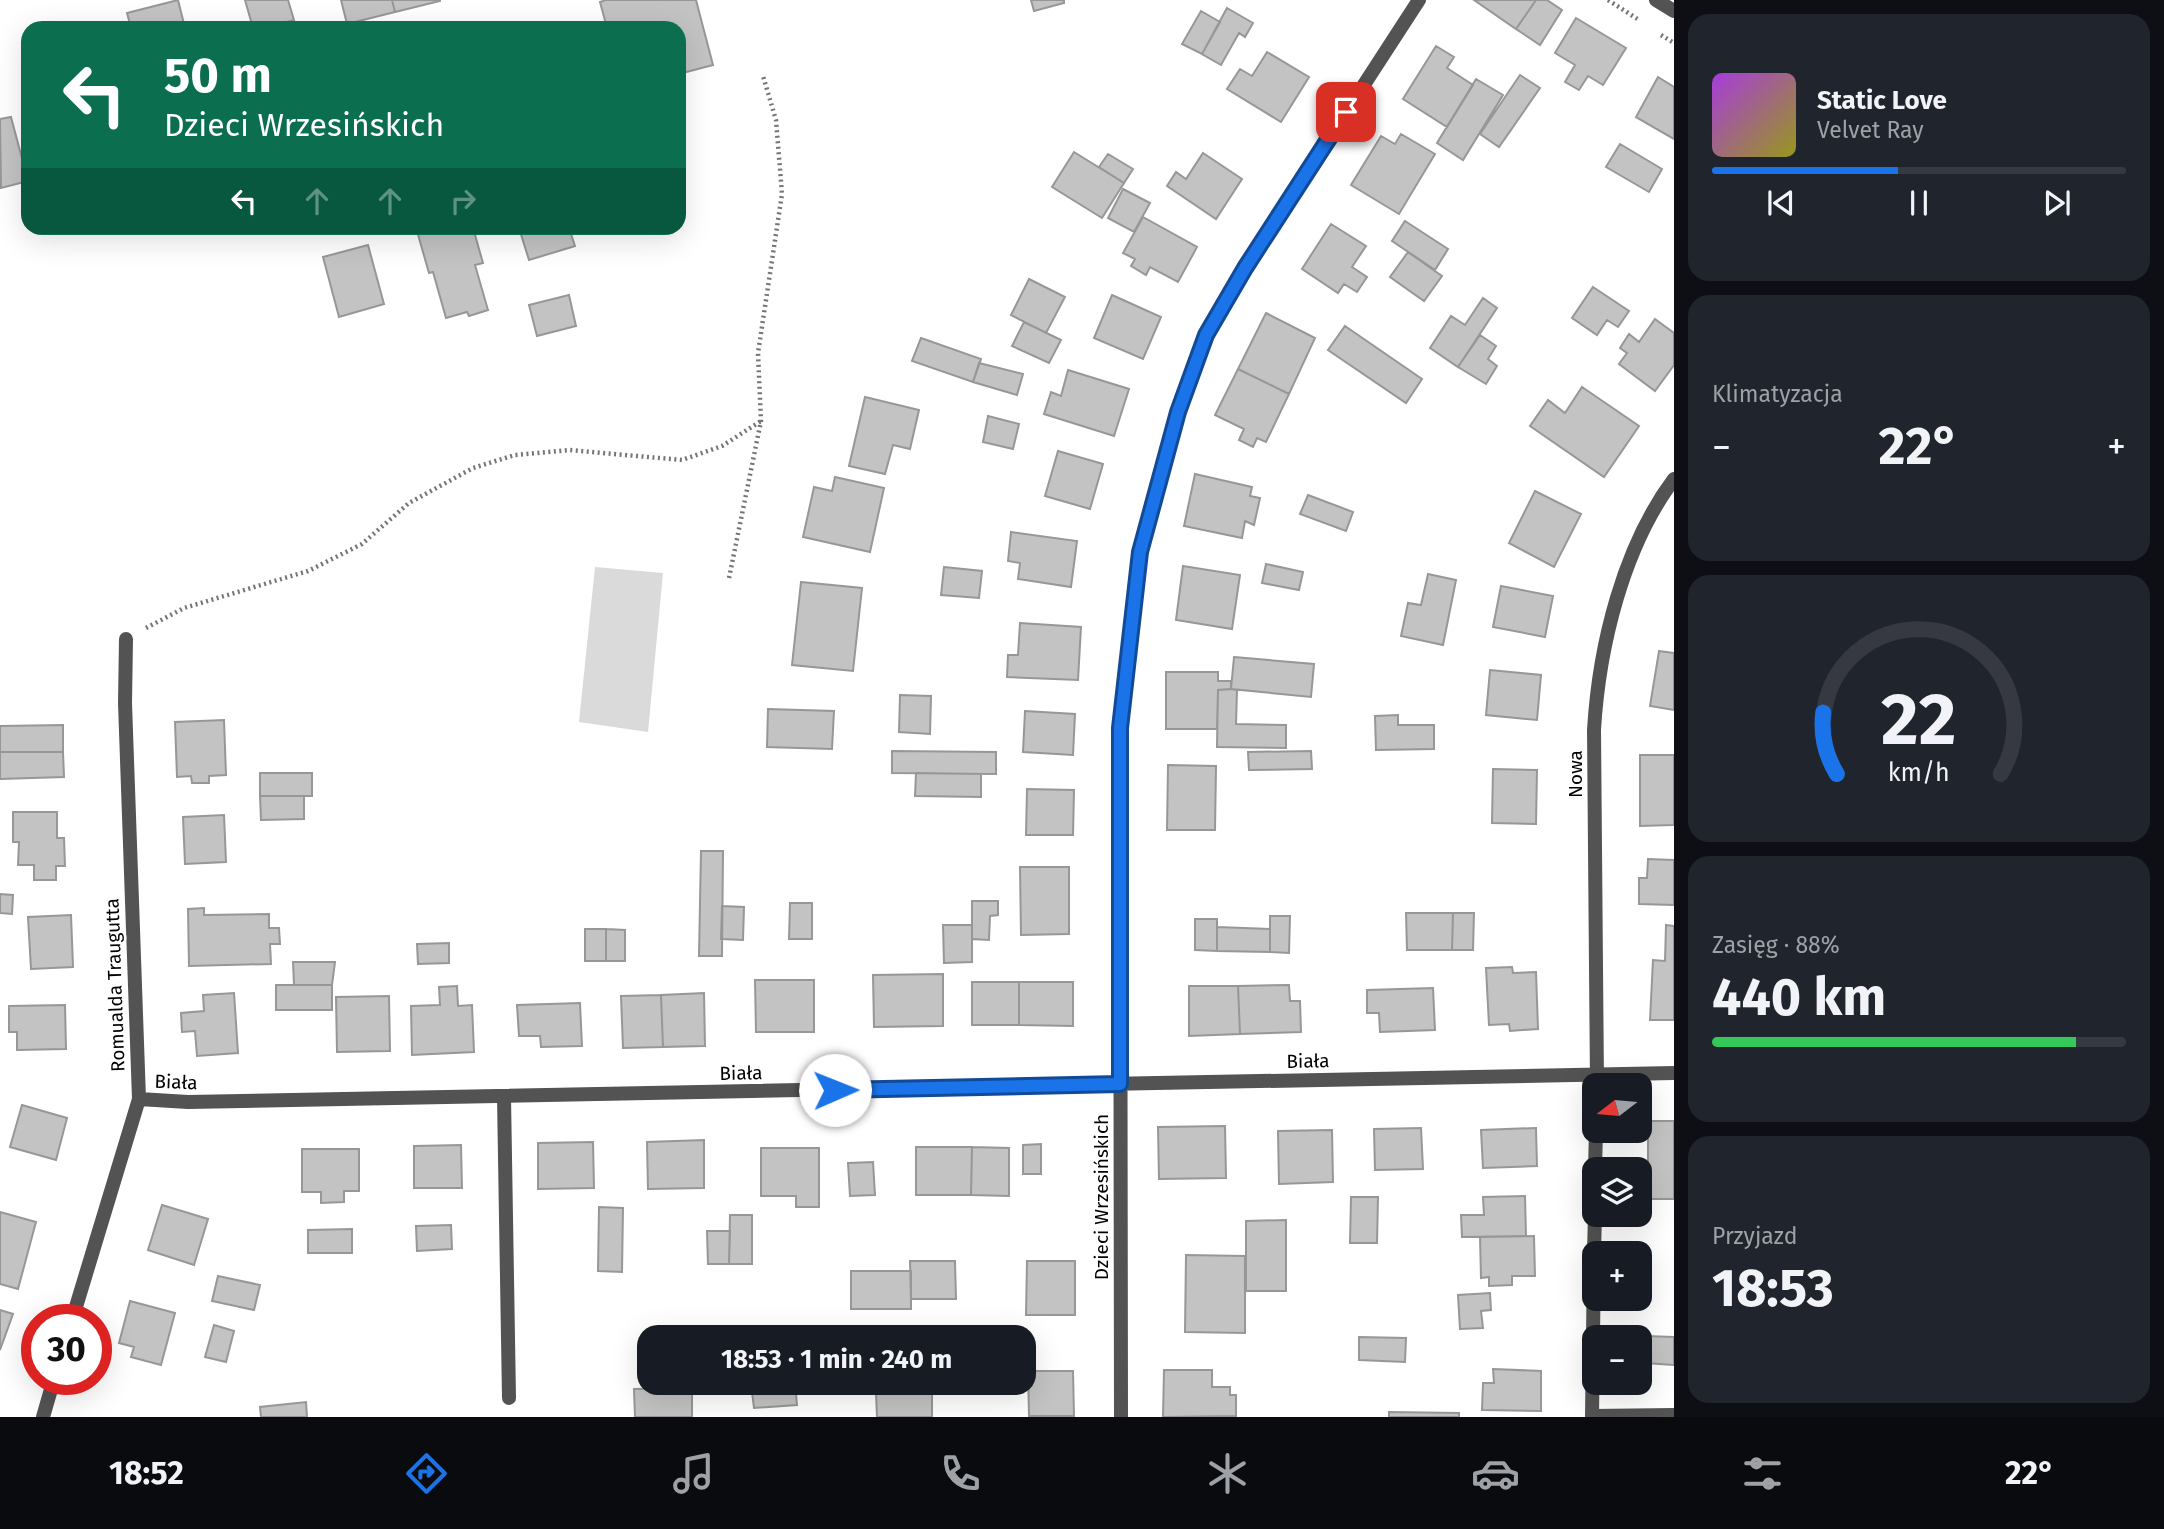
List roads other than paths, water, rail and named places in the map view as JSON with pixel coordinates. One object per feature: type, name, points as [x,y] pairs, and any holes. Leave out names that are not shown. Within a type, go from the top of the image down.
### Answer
[{"type":"street","name":"Dzieci Wrzesińskich","points":[[1121,1417],[1120,728],[1140,552],[1178,412],[1206,335],[1245,268],[1419,0]]},
{"type":"street","points":[[1656,0],[1674,11]]},
{"type":"street","name":"Nowa","points":[[1597,1073],[1594,744],[1601,660],[1636,542],[1655,504],[1674,479]]},
{"type":"street","name":"Romualda Traugutta","points":[[77,1304],[139,1099],[125,639]]},
{"type":"street","name":"Biała","points":[[1652,1075],[1674,1073]]},
{"type":"street","name":"Biała","points":[[139,1099],[188,1102],[1120,1084],[1582,1080]]},
{"type":"street","points":[[504,1097],[509,1398]]},
{"type":"street","points":[[1593,1311],[1592,1416],[1674,1415]]},
{"type":"street","points":[[43,1417],[49,1395]]}]
